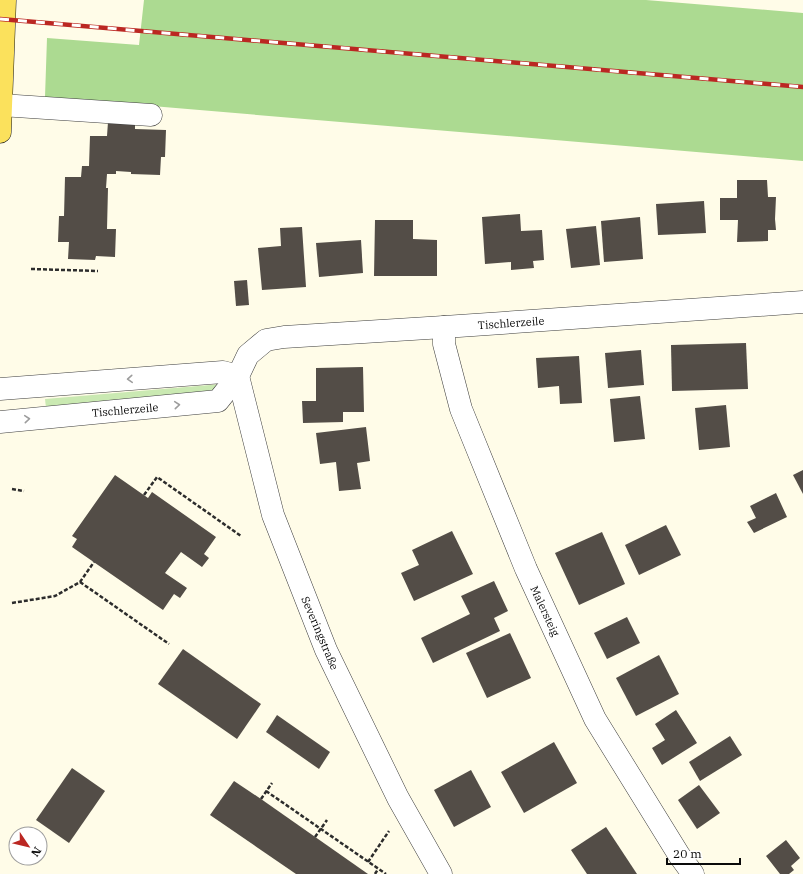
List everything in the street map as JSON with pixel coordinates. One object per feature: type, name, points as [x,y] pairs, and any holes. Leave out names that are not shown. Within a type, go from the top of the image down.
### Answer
[{"type":"main road","points":[[0,132],[5,0]]},
{"type":"street","points":[[1,105],[151,115]]},
{"type":"street","name":"Tischlerzeile","points":[[0,422],[218,401],[238,376],[248,355],[266,340],[284,337],[803,302]]},
{"type":"street","name":"Malersteig","points":[[444,327],[444,344],[461,409],[526,569],[595,719],[680,855],[694,874]]},
{"type":"street","points":[[0,389],[223,372],[238,376]]},
{"type":"street","name":"Severingstraße","points":[[238,376],[273,514],[326,650],[398,798],[441,874]]},
{"type":"path","points":[[30,269],[98,270]]},
{"type":"path","points":[[144,495],[157,477],[241,536]]},
{"type":"path","points":[[12,489],[24,490]]},
{"type":"path","points":[[12,603],[55,596],[80,582],[94,562]]},
{"type":"path","points":[[80,582],[168,644]]},
{"type":"path","points":[[261,800],[272,783]]},
{"type":"path","points":[[266,791],[386,874]]},
{"type":"path","points":[[315,837],[327,820]]},
{"type":"path","points":[[368,862],[391,829]]},
{"type":"path","points":[[375,874],[378,869]]},
{"type":"green space","points":[[144,0],[646,0],[803,13],[803,161],[45,97],[47,38],[139,45]]},
{"type":"green space","points":[[222,384],[223,392],[46,408],[45,399]]},
{"type":"building","points":[[108,122],[135,123],[135,129],[166,130],[165,157],[161,157],[160,175],[131,174],[131,172],[116,171],[116,174],[107,174],[107,229],[116,229],[115,257],[96,256],[95,260],[68,259],[69,242],[58,242],[59,216],[64,216],[65,177],[81,177],[82,166],[89,166],[90,136],[107,136]]},
{"type":"building","points":[[737,180],[767,180],[768,197],[776,197],[776,230],[768,230],[768,241],[737,242],[738,220],[720,220],[720,198],[737,198]]},
{"type":"building","points":[[704,201],[706,233],[658,235],[656,204]]},
{"type":"building","points":[[520,214],[521,231],[542,230],[544,260],[533,261],[534,268],[511,270],[511,262],[485,264],[482,217]]},
{"type":"building","points":[[640,217],[643,259],[604,262],[601,221]]},
{"type":"building","points":[[375,220],[413,220],[413,239],[437,240],[437,276],[374,276]]},
{"type":"building","points":[[596,226],[600,265],[571,268],[566,229]]},
{"type":"building","points":[[302,227],[306,287],[262,290],[258,248],[281,246],[280,228]]},
{"type":"building","points":[[361,240],[363,273],[319,277],[316,243]]},
{"type":"building","points":[[247,280],[249,305],[236,306],[234,281]]},
{"type":"building","points":[[746,343],[748,389],[672,391],[671,345]]},
{"type":"building","points":[[641,350],[644,385],[608,388],[605,353]]},
{"type":"building","points":[[579,356],[582,403],[560,404],[559,386],[538,388],[536,358]]},
{"type":"building","points":[[363,367],[364,412],[343,412],[343,422],[303,423],[302,401],[316,401],[316,368]]},
{"type":"building","points":[[640,396],[645,439],[614,442],[610,399]]},
{"type":"building","points":[[726,405],[730,447],[699,450],[695,408]]},
{"type":"building","points":[[366,427],[370,461],[357,463],[361,489],[339,491],[336,462],[320,464],[316,433]]},
{"type":"building","points":[[803,470],[803,494],[793,475]]},
{"type":"building","points":[[115,475],[148,498],[152,492],[216,537],[204,554],[209,558],[202,567],[181,552],[165,573],[187,588],[180,598],[174,594],[163,610],[72,547],[77,539],[72,536]]},
{"type":"building","points":[[776,493],[787,517],[754,533],[747,522],[756,518],[750,506]]},
{"type":"building","points":[[666,525],[681,555],[639,575],[625,545]]},
{"type":"building","points":[[452,531],[473,574],[414,601],[401,573],[419,565],[412,550]]},
{"type":"building","points":[[602,532],[625,584],[579,605],[555,553]]},
{"type":"building","points":[[494,581],[508,611],[494,618],[500,631],[433,663],[421,638],[470,614],[461,596]]},
{"type":"building","points":[[627,617],[640,643],[607,659],[594,633]]},
{"type":"building","points":[[510,633],[531,678],[487,698],[466,653]]},
{"type":"building","points":[[183,649],[261,704],[237,739],[158,684]]},
{"type":"building","points":[[659,655],[679,694],[636,716],[616,678]]},
{"type":"building","points":[[676,710],[697,743],[662,765],[652,748],[665,740],[655,724]]},
{"type":"building","points":[[277,715],[330,752],[319,769],[266,732]]},
{"type":"building","points":[[730,736],[742,755],[700,781],[689,762]]},
{"type":"building","points":[[554,742],[577,783],[524,813],[501,772]]},
{"type":"building","points":[[72,768],[105,791],[69,843],[48,828],[48,826],[45,826],[36,820]]},
{"type":"building","points":[[471,770],[491,807],[454,827],[434,790]]},
{"type":"building","points":[[234,781],[368,874],[296,874],[210,815]]},
{"type":"building","points":[[699,785],[720,813],[697,829],[678,800]]},
{"type":"building","points":[[606,827],[637,874],[587,874],[571,850]]},
{"type":"building","points":[[786,840],[800,858],[791,866],[794,870],[789,874],[780,874],[766,856]]},
{"type":"railway","points":[[0,19],[803,87]]}]
